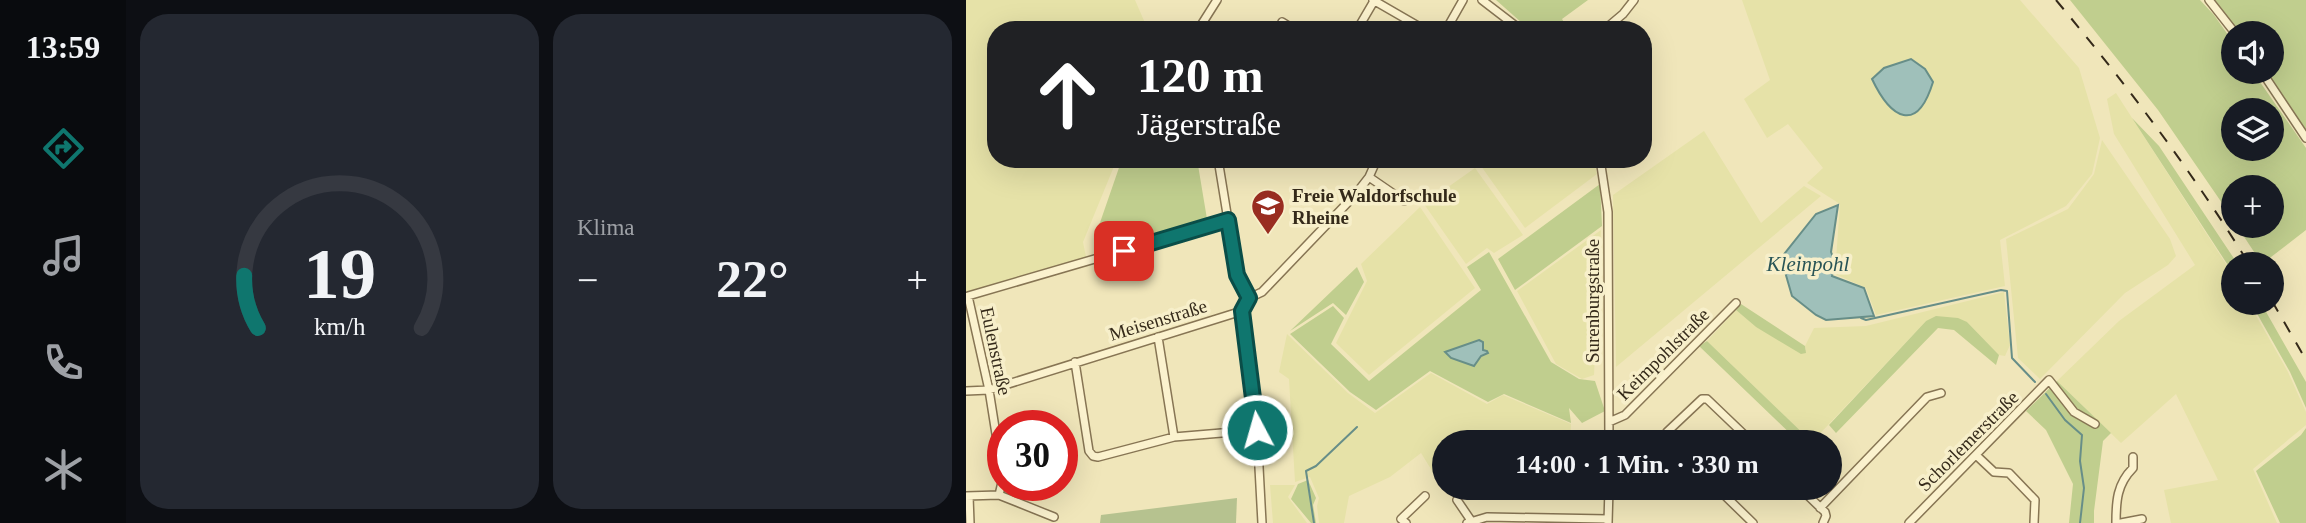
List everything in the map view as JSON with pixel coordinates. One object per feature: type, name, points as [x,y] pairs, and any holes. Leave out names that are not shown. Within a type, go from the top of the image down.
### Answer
[{"type":"street","points":[[1204,21],[1217,0]]},
{"type":"street","points":[[1362,21],[1374,0],[1410,21]]},
{"type":"street","points":[[1451,21],[1463,0]]},
{"type":"street","points":[[1482,0],[1509,21]]},
{"type":"street","points":[[1615,21],[1634,0]]},
{"type":"street","points":[[2209,0],[2226,21]]},
{"type":"street","points":[[2270,84],[2306,138]]},
{"type":"street","points":[[1219,168],[1237,275],[1249,298]]},
{"type":"street","points":[[1262,523],[1257,430],[1242,311],[1249,298],[1265,289],[1342,209],[1369,177],[1373,168]]},
{"type":"street","name":"Surenburgstraße","points":[[1601,168],[1608,212],[1609,430]]},
{"type":"street","points":[[1369,177],[1404,201]]},
{"type":"street","name":"Eulenstraße","points":[[992,410],[968,296],[1228,220]]},
{"type":"street","name":"Keimpohlstraße","points":[[1609,422],[1625,415],[1736,303]]},
{"type":"street","name":"Meisenstraße","points":[[966,391],[989,390],[1242,311]]},
{"type":"street","points":[[1158,337],[1174,437]]},
{"type":"street","points":[[1075,362],[1089,452],[1093,456],[1098,457],[1174,437],[1257,430]]},
{"type":"street","name":"Schorlemerstraße","points":[[1909,523],[2049,380],[2074,412],[2095,424]]},
{"type":"street","points":[[1820,508],[1927,397],[1941,393]]},
{"type":"street","points":[[1669,430],[1702,399],[1707,399],[1739,430]]},
{"type":"street","points":[[1976,455],[1994,472],[2009,473],[2034,497],[2034,523]]},
{"type":"street","points":[[2116,523],[2116,500],[2122,479],[2133,468],[2133,457]]},
{"type":"street","points":[[970,523],[968,496],[987,495]]},
{"type":"street","points":[[1406,523],[1401,519],[1425,496]]},
{"type":"street","points":[[1457,500],[1470,522],[1487,517],[1608,521],[1609,500]]},
{"type":"street","points":[[1729,500],[1753,523]]},
{"type":"street","points":[[1812,500],[1826,516],[1823,523]]},
{"type":"street","points":[[1014,501],[1054,517]]},
{"type":"street","points":[[2121,523],[2142,519]]},
{"type":"shaded area","points":[[966,0],[1135,0],[1144,21],[987,21],[987,168],[1113,168],[1083,242],[1086,257],[966,293]]},
{"type":"shaded area","points":[[1742,0],[2020,0],[2079,68],[2100,138],[2092,174],[2066,206],[2000,240],[2005,286],[1876,315],[1866,288],[1835,274],[1840,204],[1807,183],[1823,168],[1788,124],[1767,138],[1744,99],[1770,80]]},
{"type":"shaded area","points":[[2116,93],[2221,256],[2221,315],[2256,315],[2288,372],[2306,412],[2306,425],[2253,469],[2277,523],[2171,523],[2164,490],[2218,480],[2176,394],[2121,443],[2057,381],[2119,321],[2195,265],[2114,134],[2107,99]]},
{"type":"shaded area","points":[[1704,131],[1761,223],[1804,186],[1821,196],[1616,367],[1613,195]]},
{"type":"shaded area","points":[[2102,140],[2170,239],[2176,256],[2168,265],[2125,293],[2040,379],[2018,358],[2006,239],[2068,209],[2094,174]]},
{"type":"shaded area","points":[[1475,168],[1523,235],[1494,253],[1487,248],[1466,264],[1424,204]]},
{"type":"shaded area","points":[[1482,168],[1595,168],[1597,174],[1525,228]]},
{"type":"shaded area","points":[[1420,207],[1475,288],[1369,375],[1336,343],[1367,281],[1361,264]]},
{"type":"shaded area","points":[[1601,230],[1594,375],[1582,379],[1556,364],[1517,291]]},
{"type":"shaded area","points":[[2004,292],[2010,345],[2005,356],[1999,355],[1967,322],[1926,321],[1823,430],[1800,430],[1707,341],[1736,310],[1756,327],[1806,350],[1805,346],[1814,328],[1866,326]]},
{"type":"shaded area","points":[[1287,334],[1348,393],[1375,413],[1431,373],[1487,404],[1503,395],[1571,424],[1571,430],[1432,430],[1432,471],[1421,453],[1390,477],[1349,496],[1344,523],[1319,523],[1319,498],[1310,477],[1295,482],[1289,379],[1279,372]]},
{"type":"shaded area","points":[[1270,485],[1295,485],[1288,497],[1307,523],[1273,523]]},
{"type":"green space","points":[[1496,0],[1588,0],[1562,19],[1563,21],[1520,21]]},
{"type":"green space","points":[[2070,0],[2200,0],[2214,15],[2221,25],[2221,84],[2261,84],[2271,98],[2221,98],[2221,161],[2284,161],[2284,116],[2306,148],[2306,230],[2278,252],[2254,252],[2245,238],[2284,238],[2284,175],[2221,175],[2221,202],[2158,110]]},
{"type":"green space","points":[[2215,0],[2306,0],[2306,130],[2274,84],[2284,84],[2284,21],[2231,21]]},
{"type":"green space","points":[[2132,118],[2159,146],[2230,252],[2221,252],[2221,255]]},
{"type":"green space","points":[[1119,168],[1198,168],[1207,219],[1097,252],[1094,240]]},
{"type":"green space","points":[[1600,184],[1602,226],[1515,290],[1498,259]]},
{"type":"green space","points":[[1489,252],[1551,362],[1579,379],[1595,381],[1605,411],[1582,423],[1569,408],[1571,423],[1504,394],[1488,402],[1430,371],[1376,410],[1350,392],[1290,334],[1333,306],[1344,318],[1331,344],[1369,381],[1481,290],[1467,267]]},
{"type":"green space","points":[[1357,267],[1364,282],[1346,315],[1333,303],[1290,331]]},
{"type":"green space","points":[[1741,304],[1805,346],[1806,353],[1801,354],[1756,327],[1736,310]]},
{"type":"green space","points":[[2258,315],[2268,315],[2306,382],[2306,408],[2290,372]]},
{"type":"green space","points":[[1936,316],[1958,318],[1967,322],[1999,355],[1996,365],[1954,330],[1938,328],[1839,430],[1833,430],[1829,425],[1926,321]]},
{"type":"green space","points":[[1707,341],[1800,430],[1786,430],[1699,346]]},
{"type":"green space","points":[[2057,381],[2111,433],[2103,441],[2094,523],[2069,523],[2073,484],[2046,430],[2026,411]]},
{"type":"green space","points":[[2306,428],[2306,523],[2280,523],[2256,471]]},
{"type":"green space","points":[[1308,480],[1316,498],[1313,505],[1316,523],[1311,523],[1291,499],[1298,484]]},
{"type":"green space","points":[[1237,498],[1236,523],[1100,523],[1101,515]]},
{"type":"water","points":[[1911,59],[1925,69],[1933,82],[1919,109],[1904,115],[1887,104],[1872,79],[1884,68]]},
{"type":"water","name":"Kleinpohl","points":[[1838,205],[1831,252],[1835,262],[1832,276],[1864,288],[1874,316],[1826,320],[1792,296],[1781,258],[1816,214]]},
{"type":"water","points":[[1479,340],[1483,342],[1483,350],[1488,353],[1481,356],[1474,366],[1451,358],[1445,352]]},
{"type":"waterway","points":[[1861,318],[1866,320],[2001,290],[2007,291],[2012,358],[2035,382]]},
{"type":"waterway","points":[[2046,394],[2065,420],[2082,435],[2080,461],[2084,488],[2080,523]]},
{"type":"waterway","points":[[1314,523],[1306,471],[1316,466],[1357,427]]},
{"type":"railway","points":[[2056,0],[2157,129],[2205,195],[2241,252]]},
{"type":"railway","points":[[2280,315],[2306,360]]},
{"type":"place","name":"Freie Waldorfschule Rheine","points":[[1268,236]]},
{"type":"route","points":[[1124,251],[1228,220],[1237,275],[1249,298],[1242,311],[1245,316],[1257,430]]}]
